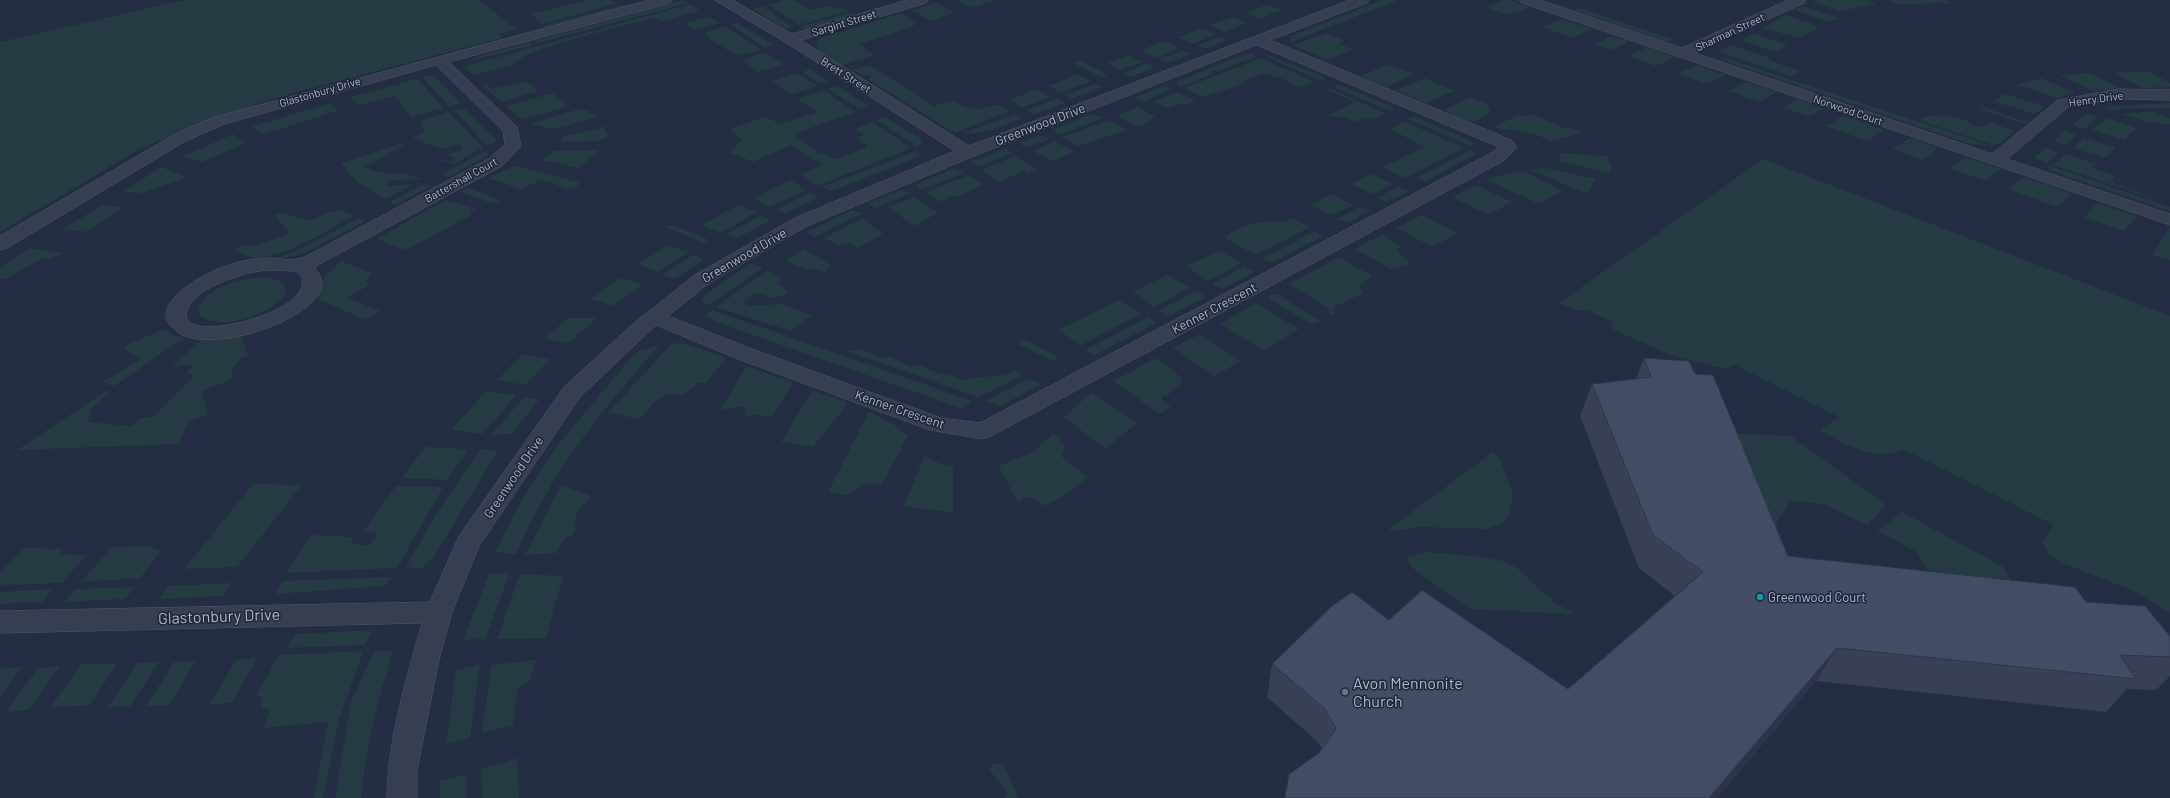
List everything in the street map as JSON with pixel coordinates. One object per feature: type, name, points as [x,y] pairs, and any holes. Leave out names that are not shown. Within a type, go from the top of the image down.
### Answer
[{"type":"street","name":"Glastonbury Drive","points":[[0,244],[178,139],[218,121],[665,0]]},
{"type":"street","name":"Brett Street","points":[[722,0],[790,39],[968,152]]},
{"type":"street","name":"Sargint Street","points":[[790,39],[921,0]]},
{"type":"street","name":"Greenwood Drive","points":[[402,798],[402,771],[424,664],[439,612],[468,543],[572,392],[601,363],[654,317],[702,279],[801,222],[968,152],[1362,0]]},
{"type":"street","name":"Norwood Court","points":[[1527,0],[2170,220]]},
{"type":"street","name":"Sharman Street","points":[[1683,53],[1799,0]]},
{"type":"street","name":"Kenner Crescent","points":[[654,317],[745,354],[938,425],[983,431],[1490,161],[1509,147],[1257,40]]},
{"type":"street","name":"Battershall Court","points":[[302,265],[312,277],[312,288],[304,300],[288,312],[266,323],[228,333],[205,334],[183,328],[176,319],[175,313],[182,301],[197,288],[213,278],[241,269],[264,264],[302,265],[496,162],[513,146],[511,130],[439,60]]},
{"type":"street","name":"Henry Drive","points":[[1995,160],[2063,103],[2119,94],[2170,95]]},
{"type":"street","name":"Glastonbury Drive","points":[[0,622],[439,612]]},
{"type":"shaded area","points":[[184,0],[478,0],[517,29],[499,34],[502,38],[293,93],[228,113],[140,149],[0,232],[0,42]]},
{"type":"shaded area","points":[[588,0],[611,0],[616,4],[542,24],[531,14]]},
{"type":"shaded area","points":[[683,0],[689,3],[538,43],[534,41]]},
{"type":"shaded area","points":[[784,0],[793,0],[811,10],[828,6],[851,10],[799,25],[768,5]]},
{"type":"shaded area","points":[[957,0],[994,0],[995,1],[973,8]]},
{"type":"shaded area","points":[[1382,0],[1398,0],[1289,43],[1291,36]]},
{"type":"shaded area","points":[[1503,0],[1509,0],[1530,7],[1508,14],[1487,7]]},
{"type":"shaded area","points":[[1818,0],[1866,0],[1877,4],[1840,11],[1811,2]]},
{"type":"shaded area","points":[[1888,0],[1944,0],[1951,3],[1897,4]]},
{"type":"shaded area","points":[[937,3],[954,13],[931,21],[912,10]]},
{"type":"shaded area","points":[[691,4],[700,11],[662,21],[654,18],[601,31],[535,52],[520,59],[513,65],[474,75],[465,66]]},
{"type":"shaded area","points":[[621,5],[622,7],[545,27],[542,26]]},
{"type":"shaded area","points":[[1267,5],[1281,10],[1260,19],[1246,12]]},
{"type":"shaded area","points":[[764,6],[773,14],[793,27],[785,29],[753,9]]},
{"type":"shaded area","points":[[1802,6],[1839,18],[1831,22],[1794,10]]},
{"type":"shaded area","points":[[1580,8],[1675,40],[1665,41],[1574,10]]},
{"type":"shaded area","points":[[852,12],[856,15],[805,30],[800,27]]},
{"type":"shaded area","points":[[901,13],[916,23],[912,27],[859,44],[874,55],[843,65],[818,50],[816,43],[821,38]]},
{"type":"shaded area","points":[[1786,15],[1814,24],[1818,29],[1798,38],[1763,28]]},
{"type":"shaded area","points":[[709,16],[720,23],[695,30],[686,23]]},
{"type":"shaded area","points":[[1233,17],[1247,23],[1224,32],[1210,25]]},
{"type":"shaded area","points":[[1562,19],[1591,29],[1572,38],[1543,27]]},
{"type":"shaded area","points":[[738,23],[773,45],[765,48],[730,25]]},
{"type":"shaded area","points":[[725,26],[761,50],[737,56],[708,38],[705,33]]},
{"type":"shaded area","points":[[1202,28],[1217,34],[1193,44],[1179,37]]},
{"type":"shaded area","points":[[1327,33],[1344,40],[1338,44],[1354,49],[1327,60],[1293,45]]},
{"type":"shaded area","points":[[1753,33],[1788,45],[1777,52],[1742,41]]},
{"type":"shaded area","points":[[1610,36],[1629,41],[1611,50],[1595,45]]},
{"type":"shaded area","points":[[1220,37],[1227,40],[1204,49],[1197,45]]},
{"type":"shaded area","points":[[1165,41],[1179,48],[1155,58],[1141,50]]},
{"type":"shaded area","points":[[529,42],[533,45],[467,62],[476,57]]},
{"type":"shaded area","points":[[1730,45],[1770,58],[1769,60],[1800,71],[1791,76],[1719,52]]},
{"type":"shaded area","points":[[1647,47],[1675,57],[1656,66],[1628,56]]},
{"type":"shaded area","points":[[1183,50],[1191,54],[1167,63],[1160,59]]},
{"type":"shaded area","points":[[765,52],[785,64],[758,72],[743,60]]},
{"type":"shaded area","points":[[1251,54],[1257,56],[1219,71],[1215,70],[1210,72],[1213,74],[1181,87],[1174,83],[1236,57]]},
{"type":"shaded area","points":[[1130,55],[1143,62],[1120,70],[1107,63]]},
{"type":"shaded area","points":[[1269,55],[1326,78],[1319,80],[1265,56]]},
{"type":"shaded area","points":[[1723,57],[1991,146],[1970,144],[1720,58]]},
{"type":"shaded area","points":[[1261,58],[1315,82],[1300,88],[1283,79],[1262,73],[1242,82],[1240,85],[1203,97],[1184,88]]},
{"type":"shaded area","points":[[1080,60],[1108,75],[1102,78],[1073,63]]},
{"type":"shaded area","points":[[1148,63],[1155,67],[1131,77],[1124,73]]},
{"type":"shaded area","points":[[1389,64],[1413,74],[1387,87],[1361,76]]},
{"type":"shaded area","points":[[869,65],[934,106],[952,101],[974,109],[997,104],[1011,111],[956,132],[949,130],[868,79],[871,77],[868,75],[864,76],[852,70]]},
{"type":"shaded area","points":[[1696,65],[1725,75],[1707,84],[1677,74]]},
{"type":"shaded area","points":[[810,69],[829,81],[820,83],[802,72]]},
{"type":"shaded area","points":[[2148,71],[2170,83],[2170,87],[2142,88],[2114,73]]},
{"type":"shaded area","points":[[797,73],[817,86],[791,95],[772,81]]},
{"type":"shaded area","points":[[2091,73],[2121,89],[2094,91],[2059,75]]},
{"type":"shaded area","points":[[1078,74],[1091,81],[1061,93],[1048,86]]},
{"type":"shaded area","points":[[430,75],[435,77],[460,103],[449,106],[422,77]]},
{"type":"shaded area","points":[[1425,78],[1454,91],[1427,103],[1397,90]]},
{"type":"shaded area","points":[[2041,78],[2076,93],[2057,98],[2017,85]]},
{"type":"shaded area","points":[[417,79],[444,108],[412,117],[394,96],[359,105],[351,97]]},
{"type":"shaded area","points":[[527,81],[539,91],[501,102],[483,85],[486,84],[491,89]]},
{"type":"shaded area","points":[[1746,82],[1777,92],[1759,102],[1728,91]]},
{"type":"shaded area","points":[[1095,84],[1103,87],[1072,99],[1065,95]]},
{"type":"shaded area","points":[[1339,84],[1395,108],[1389,111],[1334,87]]},
{"type":"shaded area","points":[[837,86],[868,106],[861,110],[828,89]]},
{"type":"shaded area","points":[[1162,86],[1173,89],[1143,102],[1134,98]]},
{"type":"shaded area","points":[[1329,88],[1385,113],[1371,120],[1365,118],[1358,122],[1342,117],[1327,116],[1354,102],[1328,90]]},
{"type":"shaded area","points":[[1037,89],[1050,97],[1022,108],[1009,100]]},
{"type":"shaded area","points":[[823,90],[856,112],[794,134],[820,154],[824,153],[835,159],[868,147],[857,138],[863,135],[855,129],[872,122],[911,148],[818,186],[800,174],[823,165],[791,145],[753,162],[729,152],[742,140],[729,129],[766,117],[780,124],[818,112],[797,99]]},
{"type":"shaded area","points":[[1177,92],[1196,101],[1187,105],[1180,104],[1167,108],[1153,101]]},
{"type":"shaded area","points":[[554,94],[568,106],[521,120],[506,106],[545,95]]},
{"type":"shaded area","points":[[2004,94],[2045,106],[2036,114],[1995,102]]},
{"type":"shaded area","points":[[1471,97],[1486,103],[1490,111],[1479,120],[1468,121],[1444,110]]},
{"type":"shaded area","points":[[1057,99],[1065,103],[1032,115],[1028,109]]},
{"type":"shaded area","points":[[1797,99],[1825,109],[1809,116],[1784,108]]},
{"type":"shaded area","points":[[330,103],[337,111],[264,134],[251,127]]},
{"type":"shaded area","points":[[2170,103],[2170,108],[2123,108],[2111,111],[2103,107]]},
{"type":"shaded area","points":[[1138,107],[1156,117],[1139,127],[1117,116]]},
{"type":"shaded area","points":[[1983,107],[2027,122],[2026,124],[1980,110]]},
{"type":"shaded area","points":[[464,108],[497,141],[488,146],[454,110]]},
{"type":"shaded area","points":[[579,109],[589,111],[597,117],[555,129],[530,124]]},
{"type":"shaded area","points":[[2153,111],[2170,119],[2170,124],[2151,123],[2121,114]]},
{"type":"shaded area","points":[[448,112],[483,148],[454,164],[436,159],[451,161],[455,159],[447,154],[460,151],[463,148],[458,144],[442,149],[412,138],[426,132],[420,125],[423,123],[422,120]]},
{"type":"shaded area","points":[[2086,113],[2098,116],[2085,129],[2073,125]]},
{"type":"shaded area","points":[[1015,114],[1022,118],[1001,127],[979,133],[964,133]]},
{"type":"shaded area","points":[[1092,114],[1104,118],[1059,135],[1052,130]]},
{"type":"shaded area","points":[[1535,115],[1564,128],[1572,127],[1581,133],[1550,141],[1537,135],[1497,128],[1497,125],[1517,116]]},
{"type":"shaded area","points":[[1844,115],[1885,130],[1867,141],[1826,126]]},
{"type":"shaded area","points":[[1946,115],[1966,120],[1971,125],[1982,127],[1992,123],[2014,131],[2000,144],[1993,145],[1918,120],[1929,116]]},
{"type":"shaded area","points":[[1414,116],[1469,140],[1475,145],[1470,146],[1408,119]]},
{"type":"shaded area","points":[[885,117],[920,138],[922,144],[916,146],[876,120]]},
{"type":"shaded area","points":[[2106,118],[2137,128],[2124,140],[2092,130]]},
{"type":"shaded area","points":[[1108,120],[1128,130],[1078,146],[1063,137]]},
{"type":"shaded area","points":[[1404,121],[1464,148],[1405,178],[1383,167],[1424,147],[1391,129]]},
{"type":"shaded area","points":[[607,126],[604,130],[609,136],[599,141],[561,142],[562,137]]},
{"type":"shaded area","points":[[2064,131],[2077,135],[2066,145],[2054,141]]},
{"type":"shaded area","points":[[233,134],[246,143],[202,162],[182,157]]},
{"type":"shaded area","points":[[1039,135],[1050,139],[1026,148],[1019,143]]},
{"type":"shaded area","points":[[1910,138],[1939,148],[1922,160],[1892,149]]},
{"type":"shaded area","points":[[2084,138],[2116,148],[2105,158],[2073,148]]},
{"type":"shaded area","points":[[410,141],[388,155],[364,167],[377,172],[397,174],[404,173],[423,179],[390,180],[387,186],[413,185],[385,199],[357,182],[341,163]]},
{"type":"shaded area","points":[[1055,141],[1074,152],[1053,161],[1033,151]]},
{"type":"shaded area","points":[[1005,148],[1013,153],[978,167],[971,162]]},
{"type":"shaded area","points":[[2045,148],[2058,152],[2047,163],[2034,158]]},
{"type":"shaded area","points":[[599,150],[579,168],[541,160],[554,151]]},
{"type":"shaded area","points":[[1471,150],[1476,154],[1426,181],[1415,178]]},
{"type":"shaded area","points":[[484,151],[489,155],[449,177],[442,174]]},
{"type":"shaded area","points":[[916,151],[921,154],[918,157],[832,191],[822,187]]},
{"type":"shaded area","points":[[1560,153],[1607,156],[1611,167],[1610,173],[1557,161],[1560,158]]},
{"type":"shaded area","points":[[2066,154],[2096,164],[2091,168],[2116,176],[2111,182],[2170,204],[2053,165]]},
{"type":"shaded area","points":[[1015,156],[1037,170],[1027,174],[1024,171],[999,182],[981,170]]},
{"type":"shaded area","points":[[1966,157],[2001,169],[1985,181],[1949,168]]},
{"type":"shaded area","points":[[1763,159],[2170,316],[2170,613],[2134,591],[2062,563],[2048,553],[2042,543],[2054,525],[1903,449],[1893,453],[1871,453],[1839,441],[1820,430],[1839,417],[1733,364],[1727,369],[1675,357],[1612,329],[1613,322],[1588,311],[1577,310],[1559,303]]},
{"type":"shaded area","points":[[517,166],[581,183],[572,190],[541,180],[521,189],[487,178]]},
{"type":"shaded area","points":[[2050,166],[2170,207],[2170,211],[2048,170]]},
{"type":"shaded area","points":[[161,167],[187,177],[142,193],[123,192]]},
{"type":"shaded area","points":[[1546,168],[1596,179],[1587,194],[1531,170]]},
{"type":"shaded area","points":[[953,169],[965,173],[921,190],[916,184]]},
{"type":"shaded area","points":[[1524,171],[1562,191],[1539,204],[1487,180],[1501,175]]},
{"type":"shaded area","points":[[1371,174],[1393,184],[1373,194],[1351,184]]},
{"type":"shaded area","points":[[968,175],[983,184],[957,197],[950,196],[941,202],[926,192]]},
{"type":"shaded area","points":[[2023,177],[2072,194],[2057,207],[2007,189]]},
{"type":"shaded area","points":[[790,180],[807,190],[769,207],[753,198]]},
{"type":"shaded area","points":[[422,185],[434,185],[396,205],[389,202]]},
{"type":"shaded area","points":[[1476,185],[1512,202],[1488,215],[1452,197]]},
{"type":"shaded area","points":[[1398,187],[1409,191],[1387,202],[1376,198]]},
{"type":"shaded area","points":[[468,188],[501,200],[494,204],[459,192]]},
{"type":"shaded area","points":[[900,190],[911,193],[875,209],[868,203]]},
{"type":"shaded area","points":[[810,193],[819,197],[785,214],[776,209]]},
{"type":"shaded area","points":[[1331,194],[1353,205],[1332,215],[1310,205]]},
{"type":"shaded area","points":[[914,197],[938,213],[914,226],[888,207]]},
{"type":"shaded area","points":[[446,200],[476,209],[470,213],[472,215],[406,250],[376,239]]},
{"type":"shaded area","points":[[2097,203],[2137,216],[2124,231],[2084,218]]},
{"type":"shaded area","points":[[102,205],[125,207],[85,232],[63,229]]},
{"type":"shaded area","points":[[738,205],[758,212],[720,233],[702,225]]},
{"type":"shaded area","points":[[1359,207],[1370,211],[1348,223],[1337,219]]},
{"type":"shaded area","points":[[341,210],[354,216],[294,248],[260,257],[245,256],[235,248],[250,244],[253,246],[290,234],[275,215],[283,213],[310,221],[328,212]]},
{"type":"shaded area","points":[[852,210],[862,213],[815,237],[806,232]]},
{"type":"shaded area","points":[[1422,215],[1458,233],[1433,247],[1396,228]]},
{"type":"shaded area","points":[[760,216],[770,220],[736,239],[726,234]]},
{"type":"shaded area","points":[[359,218],[366,221],[305,253],[272,261],[272,259],[292,253]]},
{"type":"shaded area","points":[[862,218],[883,234],[858,248],[850,243],[840,246],[824,238]]},
{"type":"shaded area","points":[[1292,218],[1310,227],[1256,255],[1224,238],[1246,225],[1284,221]]},
{"type":"shaded area","points":[[672,225],[709,240],[704,243],[666,227]]},
{"type":"shaded area","points":[[2170,227],[2170,260],[2152,255]]},
{"type":"shaded area","points":[[1315,231],[1323,236],[1271,263],[1262,258]]},
{"type":"shaded area","points":[[1382,234],[1400,246],[1397,250],[1410,264],[1391,269],[1355,249]]},
{"type":"shaded area","points":[[668,245],[688,252],[658,272],[638,264]]},
{"type":"shaded area","points":[[31,248],[63,253],[50,259],[43,258],[5,279],[0,278],[0,267]]},
{"type":"shaded area","points":[[804,249],[831,265],[823,272],[811,268],[808,270],[785,261]]},
{"type":"shaded area","points":[[1220,251],[1242,263],[1208,281],[1186,266]]},
{"type":"shaded area","points":[[693,255],[704,259],[675,279],[662,275]]},
{"type":"shaded area","points":[[1339,257],[1372,276],[1359,285],[1363,293],[1334,307],[1334,316],[1326,312],[1330,309],[1289,284]]},
{"type":"shaded area","points":[[341,261],[372,273],[367,281],[369,285],[348,298],[380,311],[365,320],[314,297],[326,275]]},
{"type":"shaded area","points":[[750,264],[763,267],[710,305],[701,302],[706,294]]},
{"type":"shaded area","points":[[1244,266],[1255,272],[1222,289],[1212,284]]},
{"type":"shaded area","points":[[768,270],[781,279],[778,284],[788,291],[776,298],[756,293],[744,302],[747,306],[781,304],[812,315],[791,331],[716,307]]},
{"type":"shaded area","points":[[1168,275],[1190,288],[1154,307],[1133,291]]},
{"type":"shaded area","points":[[262,277],[281,282],[285,287],[286,292],[283,297],[272,307],[250,317],[228,322],[213,321],[207,319],[199,313],[198,308],[201,302],[220,287],[234,282]]},
{"type":"shaded area","points":[[620,278],[643,284],[613,306],[591,299]]},
{"type":"shaded area","points":[[1197,291],[1206,297],[1168,316],[1159,310]]},
{"type":"shaded area","points":[[1277,294],[1321,322],[1311,324],[1269,299],[1269,295]]},
{"type":"shaded area","points":[[1119,300],[1141,314],[1081,345],[1058,330]]},
{"type":"shaded area","points":[[1256,303],[1299,329],[1264,351],[1220,324]]},
{"type":"shaded area","points":[[712,310],[972,401],[963,409],[719,323],[705,315]]},
{"type":"shaded area","points":[[1148,317],[1157,323],[1094,355],[1085,350]]},
{"type":"shaded area","points":[[569,318],[597,318],[567,344],[544,338]]},
{"type":"shaded area","points":[[165,329],[172,335],[184,338],[114,386],[102,382],[141,359],[125,349],[126,345]]},
{"type":"shaded area","points":[[1200,334],[1240,361],[1215,376],[1173,348]]},
{"type":"shaded area","points":[[241,335],[248,356],[242,358],[231,369],[233,379],[202,391],[208,415],[189,421],[178,444],[17,450],[106,391],[110,391],[89,411],[90,416],[87,422],[131,426],[140,418],[152,417],[195,375],[186,373],[193,365],[172,366],[202,340],[221,340]]},
{"type":"shaded area","points":[[1024,339],[1058,357],[1052,361],[1018,344]]},
{"type":"shaded area","points":[[672,343],[685,344],[727,358],[705,383],[697,383],[684,395],[676,394],[663,396],[654,403],[640,419],[608,413]]},
{"type":"shaded area","points":[[660,345],[598,418],[561,470],[529,525],[516,554],[495,552],[519,505],[556,447],[631,358],[639,351]]},
{"type":"shaded area","points":[[862,349],[881,358],[891,357],[910,367],[920,365],[939,374],[954,376],[965,381],[970,378],[1006,375],[1015,371],[1023,375],[978,397],[847,351]]},
{"type":"shaded area","points":[[523,354],[550,359],[525,385],[497,380]]},
{"type":"shaded area","points":[[1156,358],[1182,378],[1181,384],[1174,388],[1171,393],[1162,396],[1162,400],[1171,406],[1160,414],[1113,381]]},
{"type":"shaded area","points":[[747,366],[793,383],[771,417],[757,415],[742,417],[746,411],[743,406],[725,410],[721,408]]},
{"type":"shaded area","points":[[1029,378],[1041,384],[1001,406],[986,401]]},
{"type":"shaded area","points":[[813,390],[848,403],[813,447],[781,442]]},
{"type":"shaded area","points":[[487,391],[517,395],[482,434],[451,429]]},
{"type":"shaded area","points":[[1091,393],[1137,423],[1105,449],[1064,417]]},
{"type":"shaded area","points":[[524,397],[539,400],[511,434],[491,435]]},
{"type":"shaded area","points":[[869,411],[896,426],[908,436],[881,486],[868,483],[846,495],[828,492]]},
{"type":"shaded area","points":[[1053,433],[1065,444],[1061,456],[1088,477],[1068,493],[1044,506],[1035,499],[1024,497],[1018,502],[998,466],[1034,452]]},
{"type":"shaded area","points":[[1715,433],[1791,436],[1886,505],[1867,525],[1824,504],[1791,501],[1769,535]]},
{"type":"shaded area","points":[[425,447],[469,449],[447,480],[402,478]]},
{"type":"shaded area","points":[[480,449],[498,451],[433,558],[421,569],[406,567],[436,514]]},
{"type":"shaded area","points":[[1493,452],[1501,461],[1513,494],[1509,515],[1502,523],[1487,529],[1419,527],[1392,531],[1389,529]]},
{"type":"shaded area","points":[[925,455],[936,462],[953,467],[953,513],[904,506]]},
{"type":"shaded area","points":[[253,484],[302,485],[237,567],[184,569]]},
{"type":"shaded area","points":[[561,485],[591,496],[575,519],[576,528],[572,536],[564,539],[557,553],[525,555]]},
{"type":"shaded area","points":[[396,486],[443,487],[397,568],[286,573],[312,535],[352,537],[352,543],[367,546],[378,535],[374,531],[363,532]]},
{"type":"shaded area","points":[[1902,512],[2002,566],[2034,613],[1934,580],[1917,552],[1877,531]]},
{"type":"shaded area","points":[[148,546],[161,551],[140,578],[81,582],[112,547]]},
{"type":"shaded area","points":[[24,548],[63,549],[60,554],[85,555],[62,583],[0,585],[0,573]]},
{"type":"shaded area","points":[[1425,552],[1482,557],[1503,561],[1517,568],[1554,602],[1573,613],[1469,609],[1411,567],[1407,557]]},
{"type":"shaded area","points":[[510,573],[485,639],[463,640],[489,574]]},
{"type":"shaded area","points":[[520,574],[563,576],[546,638],[497,639]]},
{"type":"shaded area","points":[[392,577],[385,586],[275,594],[283,581]]},
{"type":"shaded area","points":[[232,583],[222,596],[160,599],[168,586]]},
{"type":"shaded area","points":[[136,587],[124,599],[65,602],[75,589]]},
{"type":"shaded area","points":[[52,589],[42,602],[0,604],[0,592]]},
{"type":"shaded area","points":[[372,631],[364,645],[287,648],[295,634]]},
{"type":"shaded area","points":[[363,651],[338,723],[323,798],[314,798],[328,722],[264,728],[270,709],[261,709],[262,699],[257,694],[279,655]]},
{"type":"shaded area","points":[[374,651],[392,651],[371,736],[361,798],[335,798],[351,702]]},
{"type":"shaded area","points":[[257,658],[232,703],[210,704],[236,660]]},
{"type":"shaded area","points":[[536,660],[530,681],[518,687],[513,725],[482,733],[491,665]]},
{"type":"shaded area","points":[[196,661],[169,705],[146,706],[174,662]]},
{"type":"shaded area","points":[[159,662],[130,706],[108,708],[137,663]]},
{"type":"shaded area","points":[[81,664],[117,664],[90,705],[50,708]]},
{"type":"shaded area","points":[[480,664],[470,738],[446,744],[456,670]]},
{"type":"shaded area","points":[[23,666],[0,697],[0,669]]},
{"type":"shaded area","points":[[60,666],[29,710],[6,712],[38,668]]},
{"type":"shaded area","points":[[517,758],[519,798],[482,798],[481,769]]},
{"type":"shaded area","points":[[993,763],[1001,764],[1009,774],[1018,798],[1004,798],[1008,794],[989,769]]},
{"type":"shaded area","points":[[466,774],[466,798],[440,798],[440,781]]},
{"type":"building","name":"Greenwood Court","points":[[1644,358],[1689,361],[1695,374],[1713,375],[1788,556],[2075,587],[2086,602],[2145,606],[2170,636],[2170,657],[2120,655],[2136,679],[1837,648],[1709,798],[1285,798],[1289,774],[1319,753],[1336,729],[1325,709],[1272,664],[1332,606],[1352,592],[1389,620],[1422,590],[1568,689],[1703,572],[1653,535],[1592,384],[1651,377]]},
{"type":"place","name":"Greenwood Court","points":[[1760,597]]},
{"type":"place","name":"Avon Mennonite Church","points":[[1345,692]]}]
